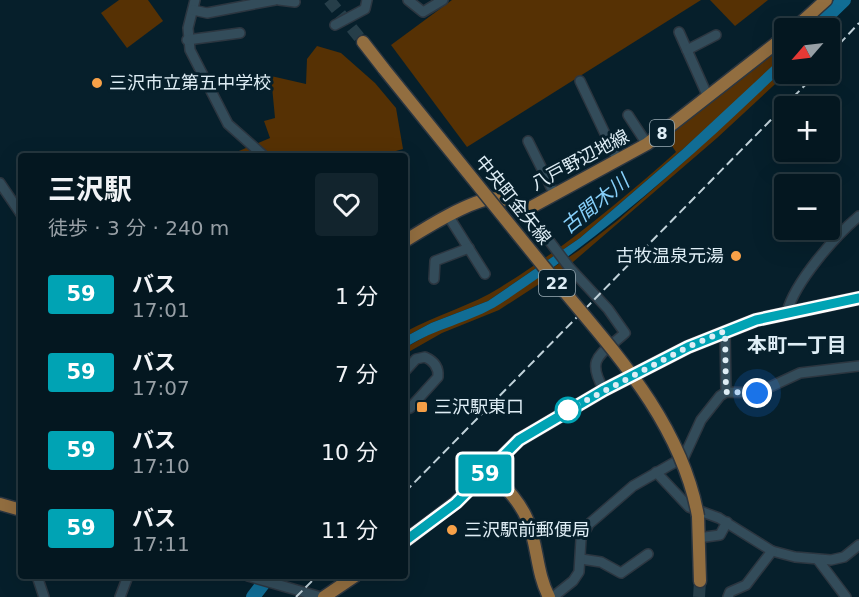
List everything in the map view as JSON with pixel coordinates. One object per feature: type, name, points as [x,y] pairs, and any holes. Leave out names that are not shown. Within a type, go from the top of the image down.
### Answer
[{"type":"main road","points":[[806,18],[826,0]]},
{"type":"main road","name":"中央町金矢線","points":[[363,42],[642,388],[682,456],[693,488],[698,516],[700,581]]},
{"type":"main road","name":"八戸野辺地線","points":[[408,239],[449,217],[494,198],[501,198],[526,210],[647,144],[774,45]]},
{"type":"main road","points":[[408,539],[456,503],[533,430],[604,390],[725,331],[787,312],[859,298]]},
{"type":"main road","points":[[489,470],[511,495],[527,519],[540,578],[551,597]]},
{"type":"main road","points":[[0,504],[18,509]]},
{"type":"main road","points":[[323,597],[350,579]]},
{"type":"street","points":[[261,153],[228,124],[190,50],[187,40],[194,5],[207,13],[277,0],[295,2]]},
{"type":"street","points":[[334,25],[365,9],[367,0]]},
{"type":"street","points":[[408,0],[423,12],[443,0]]},
{"type":"street","points":[[679,32],[708,97]]},
{"type":"street","points":[[187,40],[240,33]]},
{"type":"street","points":[[687,50],[716,35]]},
{"type":"street","points":[[580,81],[618,161]]},
{"type":"street","points":[[628,115],[647,144]]},
{"type":"street","points":[[528,141],[554,194]]},
{"type":"street","points":[[0,183],[18,210]]},
{"type":"street","points":[[526,210],[556,251],[608,309],[625,333],[598,357],[594,364],[596,376],[604,390]]},
{"type":"street","points":[[787,312],[792,296],[835,237],[859,216]]},
{"type":"street","points":[[449,217],[485,274]]},
{"type":"street","points":[[434,279],[435,261],[469,248]]},
{"type":"street","points":[[551,597],[573,580],[579,572],[581,539],[589,524],[612,502],[684,457],[701,420],[726,392],[725,331]]},
{"type":"street","points":[[408,368],[416,359],[425,357],[437,366],[438,372],[438,377],[408,409]]},
{"type":"street","points":[[726,392],[757,393],[800,373],[859,366]]},
{"type":"street","points":[[657,472],[689,507],[727,522],[772,551],[818,560],[844,557],[859,545]]},
{"type":"street","points":[[698,538],[720,535],[727,522]]},
{"type":"street","points":[[728,597],[730,592],[746,585],[772,551]]},
{"type":"street","points":[[581,559],[601,562],[621,573],[648,554]]},
{"type":"street","points":[[818,560],[846,597]]},
{"type":"street","points":[[38,579],[44,597]]},
{"type":"street","points":[[120,597],[127,579]]},
{"type":"street","points":[[260,579],[323,597]]},
{"type":"shaded area","points":[[119,0],[148,0],[163,21],[127,48],[101,13]]},
{"type":"shaded area","points":[[452,0],[701,0],[467,147],[391,45]]},
{"type":"shaded area","points":[[710,0],[768,0],[735,26]]},
{"type":"shaded area","points":[[317,46],[341,53],[375,83],[396,108],[403,149],[389,153],[234,153],[270,138],[264,121],[275,118],[271,76],[306,84],[307,59]]},
{"type":"shaded area","points":[[774,51],[774,67],[580,238],[488,301],[431,323],[408,335],[408,330],[478,300],[547,256],[592,223],[676,152],[666,137]]},
{"type":"shaded area","points":[[774,77],[775,84],[717,138],[573,262],[499,310],[442,333],[408,352],[408,346],[440,328],[491,309],[578,251],[617,221]]},
{"type":"water","points":[[774,64],[774,79],[751,101],[648,193],[576,251],[489,311],[428,335],[408,346],[408,335],[431,323],[488,301],[580,238],[682,150]]},
{"type":"waterway","name":"古間木川","points":[[825,18],[844,0]]},
{"type":"waterway","name":"古間木川","points":[[253,597],[267,579]]},
{"type":"tunnel","points":[[329,0],[363,42]]},
{"type":"tunnel","points":[[699,597],[700,581]]},
{"type":"railway","points":[[840,43],[859,23]]},
{"type":"railway","points":[[408,489],[806,84]]},
{"type":"railway","points":[[296,597],[314,579]]},
{"type":"bus line","name":"59","points":[[408,539],[456,503],[519,440],[604,390],[688,347],[725,331],[787,312],[859,298]]},
{"type":"place","name":"三沢市立第五中学校","points":[[97,83]]},
{"type":"place","name":"古牧温泉元湯","points":[[736,256]]},
{"type":"place","name":"三沢駅東口","points":[[422,407]]},
{"type":"place","name":"三沢駅前郵便局","points":[[452,530]]},
{"type":"district","name":"本町一丁目","points":[[797,345]]},
{"type":"route","points":[[568,410],[688,347],[725,331],[726,392],[757,393]]}]
